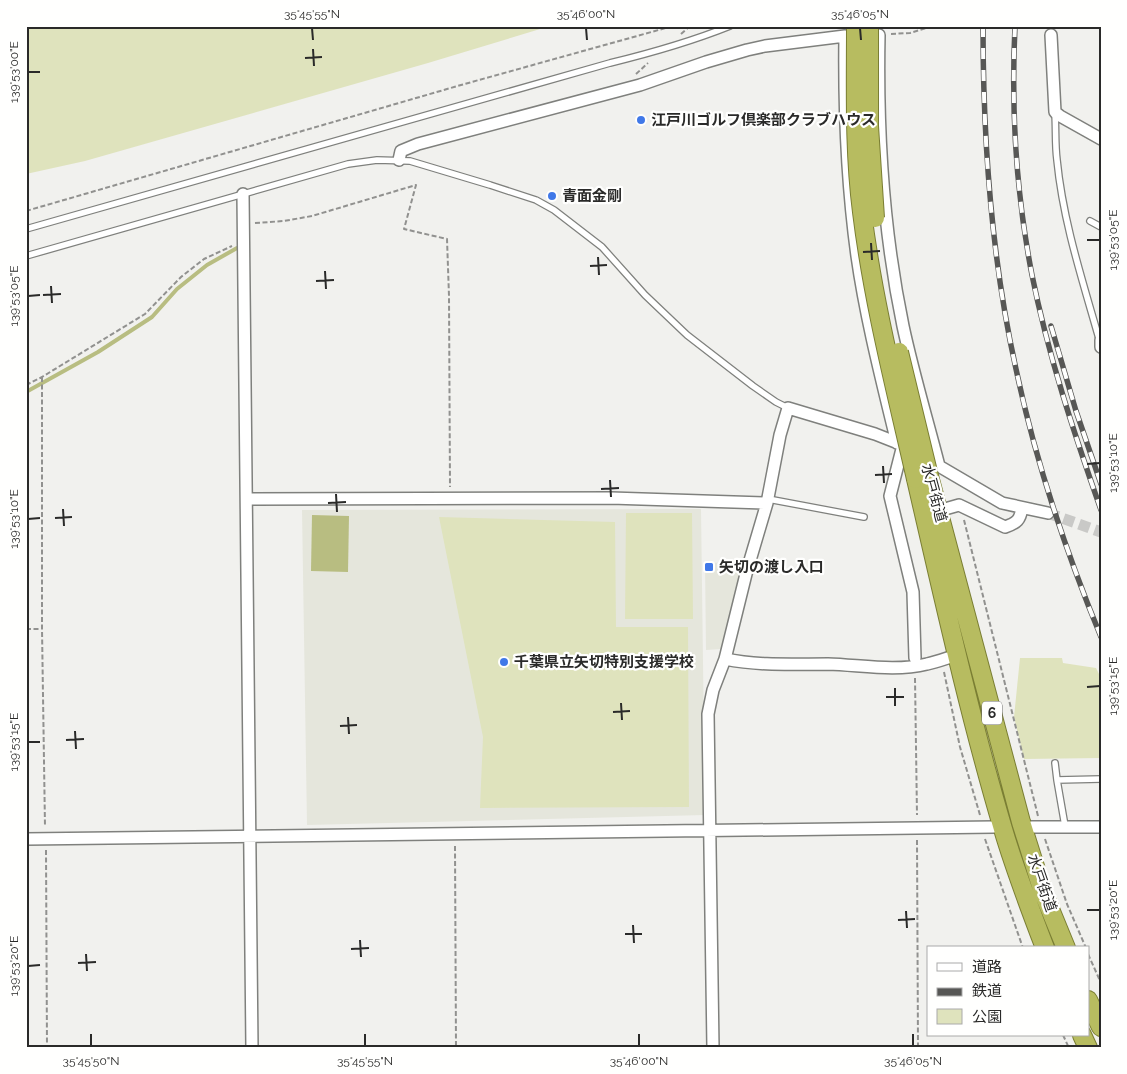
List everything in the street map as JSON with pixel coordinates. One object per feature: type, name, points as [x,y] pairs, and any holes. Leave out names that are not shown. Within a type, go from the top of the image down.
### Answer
[{"type":"highway","name":"水戸街道","points":[[856,26],[856,125],[862,210],[874,292],[928,474],[1022,822],[1044,892],[1065,946]]},
{"type":"highway","name":"水戸街道","points":[[874,30],[869,126],[874,208],[885,289],[928,474],[949,658],[1003,830],[1044,946]]},
{"type":"highway","points":[[1090,1004],[1101,1027]]},
{"type":"highway","points":[[1082,1036],[1088,1048]]},
{"type":"street","points":[[1051,35],[1055,112],[1101,140]]},
{"type":"street","points":[[399,160],[401,151],[418,144],[633,87],[747,50],[845,36],[844,90],[848,169],[858,257],[874,344],[900,444],[890,496],[913,592],[915,658]]},
{"type":"street","points":[[243,194],[252,1048]]},
{"type":"street","points":[[714,1048],[708,714],[713,690],[725,659],[746,574],[767,501],[780,435],[788,408],[875,434],[900,444],[928,474],[1002,503],[1048,513]]},
{"type":"street","points":[[247,499],[611,498],[767,501]]},
{"type":"street","points":[[938,511],[959,506],[1005,527],[1014,524],[1020,518],[1022,508]]},
{"type":"street","points":[[725,659],[747,663],[830,664],[893,668],[927,664],[949,658]]},
{"type":"street","points":[[1036,826],[1101,827]]},
{"type":"street","points":[[26,839],[989,828]]},
{"type":"lane","points":[[26,229],[610,63],[663,50],[730,26]]},
{"type":"lane","points":[[1055,112],[1057,160],[1066,214],[1078,268],[1100,343]]},
{"type":"lane","points":[[26,256],[348,164],[377,160],[399,160],[425,164],[536,200],[554,210],[602,247],[645,295],[687,335],[761,391],[788,408]]},
{"type":"lane","points":[[1090,221],[1101,227]]},
{"type":"lane","points":[[767,501],[864,517]]},
{"type":"lane","points":[[1055,763],[1065,826]]},
{"type":"lane","points":[[1057,780],[1101,779]]},
{"type":"path","points":[[26,211],[461,85],[673,26]]},
{"type":"path","points":[[874,30],[910,33],[933,26]]},
{"type":"path","points":[[243,224],[284,221],[312,216],[416,185],[404,229],[447,239],[450,499]]},
{"type":"path","points":[[26,385],[42,378],[145,314],[181,277],[204,259],[243,242]]},
{"type":"path","points":[[42,378],[42,629],[46,838],[47,1048]]},
{"type":"path","points":[[959,506],[1036,826],[1085,946]]},
{"type":"path","points":[[26,629],[42,629]]},
{"type":"path","points":[[949,658],[960,747],[989,828],[985,838],[1022,946]]},
{"type":"path","points":[[915,673],[918,1048]]},
{"type":"path","points":[[455,834],[456,1048]]},
{"type":"path","points":[[1090,959],[1101,984]]},
{"type":"path","points":[[1063,1036],[1069,1048]]},
{"type":"shaded area","name":"千葉県立矢切特別支援学校","points":[[701,509],[705,815],[307,825],[302,510]]},
{"type":"shaded area","points":[[312,515],[349,516],[348,572],[311,571]]},
{"type":"shaded area","points":[[743,562],[721,649],[706,650],[705,563]]},
{"type":"green space","points":[[26,26],[550,26],[428,63],[85,161],[26,174]]},
{"type":"green space","points":[[626,513],[692,513],[693,619],[625,619]]},
{"type":"green space","points":[[439,517],[615,522],[616,627],[688,627],[689,807],[480,808],[483,737]]},
{"type":"green space","points":[[1020,658],[1062,658],[1063,663],[1096,668],[1101,678],[1101,758],[1024,759],[1014,717]]},
{"type":"waterway","points":[[26,392],[98,352],[152,317],[177,289],[207,265],[237,248]]},
{"type":"tunnel","points":[[1048,513],[1101,532]]},
{"type":"railway","points":[[983,26],[983,69],[990,199],[1007,327],[1032,437],[1052,505],[1101,637]]},
{"type":"railway","points":[[1015,26],[1014,120],[1016,151],[1022,213],[1032,275],[1054,364],[1101,510]]},
{"type":"railway","points":[[1051,326],[1076,411],[1101,484]]},
{"type":"place","name":"江戸川ゴルフ倶楽部クラブハウス","points":[[641,120]]},
{"type":"place","name":"青面金剛","points":[[552,196]]},
{"type":"place","name":"矢切の渡し入口","points":[[709,567]]},
{"type":"place","name":"千葉県立矢切特別支援学校","points":[[504,662]]}]
